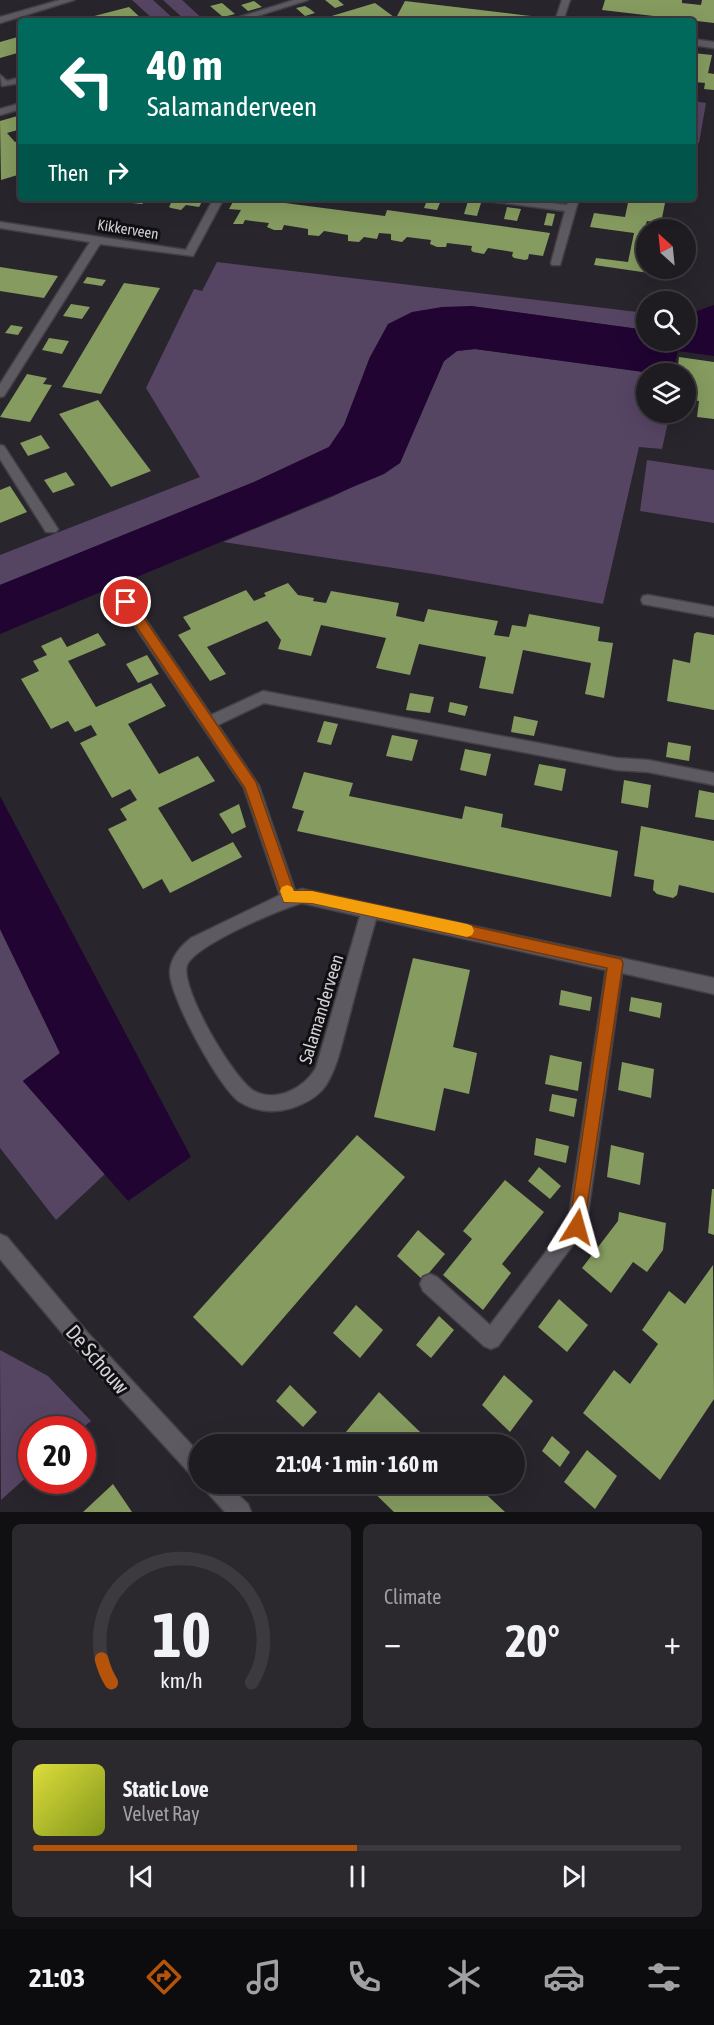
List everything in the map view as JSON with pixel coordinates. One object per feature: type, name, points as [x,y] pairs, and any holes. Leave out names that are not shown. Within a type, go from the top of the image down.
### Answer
[{"type":"street","points":[[0,20],[70,0]]},
{"type":"street","points":[[241,18],[304,0]]},
{"type":"street","points":[[560,18],[566,0]]},
{"type":"street","points":[[696,42],[714,45]]},
{"type":"street","points":[[0,78],[5,84],[18,81]]},
{"type":"street","points":[[0,112],[18,107]]},
{"type":"street","name":"Kikkerveen","points":[[0,225],[189,254],[217,201]]},
{"type":"street","points":[[511,201],[571,209]]},
{"type":"street","points":[[556,263],[573,201]]},
{"type":"street","points":[[0,393],[97,240]]},
{"type":"street","points":[[0,449],[51,529]]},
{"type":"street","points":[[648,600],[714,612]]},
{"type":"street","points":[[126,602],[251,786],[289,898]]},
{"type":"street","points":[[209,723],[263,697],[617,764],[648,766],[714,779]]},
{"type":"street","name":"Salamanderveen","points":[[370,910],[329,1058],[320,1081],[301,1097],[279,1103],[259,1102],[242,1093],[227,1074],[183,993],[177,979],[179,964],[185,952],[197,943],[289,898],[312,897],[714,986]]},
{"type":"street","points":[[430,1284],[491,1339],[577,1227],[615,963]]},
{"type":"street","name":"De Schouw","points":[[0,1244],[111,1374],[189,1458]]},
{"type":"street","points":[[223,1494],[240,1512]]},
{"type":"shaded area","points":[[132,0],[153,0],[173,18],[152,18]]},
{"type":"shaded area","points":[[163,0],[182,0],[202,18],[183,18]]},
{"type":"shaded area","points":[[696,101],[706,103],[699,143],[696,142]]},
{"type":"shaded area","points":[[217,262],[636,312],[636,329],[471,306],[370,357],[344,425],[329,447],[254,482],[0,585],[0,555],[200,477],[146,388],[194,289],[202,291]]},
{"type":"shaded area","points":[[714,305],[714,356],[678,351],[696,351],[696,311]]},
{"type":"shaded area","points":[[471,306],[636,329],[636,351],[678,351],[675,363],[636,363],[636,371],[475,349],[457,351],[444,361],[400,463],[384,474],[0,634],[0,585],[254,482],[329,447],[344,425],[370,357],[388,324],[412,312],[442,307]]},
{"type":"shaded area","points":[[475,349],[636,371],[636,423],[668,423],[662,449],[639,447],[603,604],[433,574],[223,542],[334,496],[400,463],[444,361],[457,351]]},
{"type":"shaded area","points":[[647,460],[714,470],[714,523],[640,511]]},
{"type":"shaded area","points":[[0,796],[191,1157],[128,1201],[23,1081],[60,1053],[0,929]]},
{"type":"shaded area","points":[[0,929],[60,1053],[23,1081],[105,1174],[56,1220],[0,1148]]},
{"type":"shaded area","points":[[0,1350],[48,1376],[86,1416],[18,1416],[18,1485],[1,1500]]},
{"type":"building","points":[[325,0],[338,0],[344,5],[335,8]]},
{"type":"building","points":[[605,0],[682,0],[682,3],[701,5],[702,0],[714,0],[714,23],[696,21],[696,18],[671,18],[602,10]]},
{"type":"building","points":[[254,1],[262,7],[248,11],[241,5]]},
{"type":"building","points":[[405,1],[540,17],[408,18],[397,16]]},
{"type":"building","points":[[222,3],[235,14],[223,17],[210,6]]},
{"type":"building","points":[[375,3],[394,17],[391,18],[325,18]]},
{"type":"building","points":[[305,6],[315,13],[305,16],[296,8]]},
{"type":"building","points":[[129,7],[141,18],[87,18]]},
{"type":"building","points":[[18,37],[18,53],[0,58],[0,42]]},
{"type":"building","points":[[696,53],[712,55],[708,73],[714,74],[714,90],[704,89],[705,83],[696,82]]},
{"type":"building","points":[[18,116],[18,130],[7,133],[15,142],[18,141],[18,175],[1,180],[0,121]]},
{"type":"building","points":[[132,201],[146,201],[142,204],[132,203]]},
{"type":"building","points":[[160,201],[202,201],[199,207],[186,205],[181,210],[169,207],[171,203]]},
{"type":"building","points":[[233,201],[270,201],[385,216],[387,210],[550,233],[543,256],[529,254],[528,259],[525,260],[514,258],[513,252],[488,248],[484,254],[473,252],[472,246],[447,243],[446,247],[437,247],[430,244],[431,240],[407,237],[402,242],[391,240],[391,234],[379,233],[377,239],[364,237],[359,242],[348,241],[348,235],[324,231],[319,236],[308,235],[308,229],[284,225],[282,230],[274,230],[267,227],[269,223],[245,220],[243,224],[233,224],[241,210],[229,209]]},
{"type":"building","points":[[427,201],[441,201],[437,210],[424,208]]},
{"type":"building","points":[[468,201],[481,203],[477,216],[464,214]]},
{"type":"building","points":[[628,201],[665,201],[662,219],[636,219],[636,271],[594,265],[596,258],[628,262],[634,233],[590,227],[594,213],[625,217]]},
{"type":"building","points":[[507,207],[521,209],[517,221],[504,219]]},
{"type":"building","points":[[547,213],[555,214],[552,226],[544,225]]},
{"type":"building","points":[[0,267],[58,276],[44,298],[0,291]]},
{"type":"building","points":[[87,277],[106,280],[102,286],[83,283]]},
{"type":"building","points":[[124,283],[160,288],[101,394],[62,387]]},
{"type":"building","points":[[71,304],[90,307],[82,319],[63,316]]},
{"type":"building","points":[[11,325],[23,327],[18,335],[5,333]]},
{"type":"building","points":[[49,338],[69,341],[62,354],[42,350]]},
{"type":"building","points":[[679,357],[714,362],[714,419],[697,417],[699,401],[696,401],[696,363],[678,363]]},
{"type":"building","points":[[27,374],[47,378],[43,384],[52,385],[30,422],[0,417]]},
{"type":"building","points":[[98,400],[151,471],[111,487],[59,414]]},
{"type":"building","points":[[41,435],[50,448],[28,456],[20,443]]},
{"type":"building","points":[[66,472],[75,485],[53,493],[44,480]]},
{"type":"building","points":[[10,486],[27,512],[0,523],[0,490]]},
{"type":"building","points":[[288,583],[298,595],[314,598],[313,601],[326,603],[331,591],[399,603],[396,616],[424,622],[428,609],[498,621],[494,635],[509,637],[512,625],[526,627],[529,614],[600,627],[598,641],[613,643],[604,698],[585,694],[591,663],[523,650],[513,694],[479,688],[486,657],[419,644],[410,675],[376,668],[386,638],[321,625],[311,656],[278,649],[281,640],[267,621],[207,647],[226,674],[210,681],[178,635],[191,629],[183,617],[246,590],[254,601],[266,596],[264,593]]},
{"type":"building","points":[[697,632],[714,635],[714,710],[667,701],[673,659],[690,663],[694,634]]},
{"type":"building","points":[[98,633],[106,645],[68,661],[96,707],[151,683],[166,706],[128,724],[159,774],[198,756],[215,781],[158,808],[192,862],[233,842],[242,857],[170,893],[162,879],[143,889],[108,829],[127,820],[120,809],[137,800],[130,789],[112,798],[80,743],[97,735],[91,725],[75,732],[68,721],[51,729],[21,679],[39,671],[33,661],[47,655],[41,646],[61,637],[67,647]]},
{"type":"building","points":[[147,655],[159,674],[138,683],[126,664]]},
{"type":"building","points":[[410,693],[434,697],[430,713],[406,710]]},
{"type":"building","points":[[450,702],[468,706],[465,716],[448,712]]},
{"type":"building","points":[[514,716],[538,721],[534,736],[511,732]]},
{"type":"building","points":[[324,721],[338,724],[331,745],[317,742]]},
{"type":"building","points":[[392,735],[418,740],[412,761],[386,756]]},
{"type":"building","points":[[668,742],[691,746],[689,761],[666,757]]},
{"type":"building","points":[[465,749],[491,754],[486,776],[460,770]]},
{"type":"building","points":[[539,764],[566,769],[562,791],[534,785]]},
{"type":"building","points":[[304,772],[353,783],[349,796],[462,819],[465,806],[503,814],[501,827],[618,851],[611,897],[297,831],[304,811],[292,808]]},
{"type":"building","points":[[624,780],[651,785],[648,808],[621,803]]},
{"type":"building","points":[[699,790],[714,793],[714,820],[695,817]]},
{"type":"building","points":[[239,804],[246,827],[232,834],[219,814]]},
{"type":"building","points":[[641,826],[714,841],[714,893],[679,885],[677,895],[673,898],[657,894],[653,890],[654,880],[634,876]]},
{"type":"building","points":[[413,958],[470,970],[453,1047],[477,1053],[469,1094],[444,1088],[435,1131],[374,1117]]},
{"type":"building","points":[[561,990],[592,997],[590,1011],[559,1005]]},
{"type":"building","points":[[631,997],[662,1003],[660,1018],[629,1011]]},
{"type":"building","points":[[550,1055],[582,1062],[578,1091],[545,1084]]},
{"type":"building","points":[[622,1062],[654,1069],[651,1098],[618,1090]]},
{"type":"building","points":[[552,1094],[577,1099],[574,1117],[549,1111]]},
{"type":"building","points":[[357,1135],[405,1177],[242,1366],[193,1317]]},
{"type":"building","points":[[536,1138],[569,1146],[566,1163],[534,1155]]},
{"type":"building","points":[[611,1145],[644,1153],[640,1185],[607,1177]]},
{"type":"building","points":[[539,1167],[561,1186],[550,1199],[528,1181]]},
{"type":"building","points":[[505,1180],[544,1212],[502,1264],[511,1273],[483,1310],[443,1275],[472,1239],[463,1231]]},
{"type":"building","points":[[712,1189],[714,1189],[714,1235],[708,1233]]},
{"type":"building","points":[[619,1212],[666,1223],[663,1250],[647,1272],[633,1262],[611,1293],[582,1268],[618,1221]]},
{"type":"building","points":[[418,1230],[445,1254],[423,1280],[397,1256]]},
{"type":"building","points":[[713,1265],[714,1399],[660,1480],[583,1413],[614,1370],[630,1384],[658,1344],[642,1330],[669,1291],[685,1304]]},
{"type":"building","points":[[559,1299],[588,1325],[567,1352],[538,1327]]},
{"type":"building","points":[[356,1305],[383,1330],[360,1358],[333,1333]]},
{"type":"building","points":[[439,1316],[454,1330],[431,1358],[416,1345]]},
{"type":"building","points":[[504,1375],[533,1401],[510,1432],[482,1405]]},
{"type":"building","points":[[290,1385],[317,1412],[303,1427],[276,1401]]},
{"type":"building","points":[[379,1392],[423,1434],[344,1434]]},
{"type":"building","points":[[552,1436],[570,1452],[560,1467],[542,1451]]},
{"type":"building","points":[[587,1450],[617,1476],[595,1509],[564,1482]]},
{"type":"building","points":[[113,1484],[132,1512],[83,1512]]},
{"type":"building","points":[[375,1494],[486,1494],[505,1512],[394,1512]]},
{"type":"slow traffic","points":[[287,891],[289,898],[312,897],[467,931]]},
{"type":"route","points":[[126,602],[251,786],[289,898],[312,897],[615,963],[577,1227]]}]
